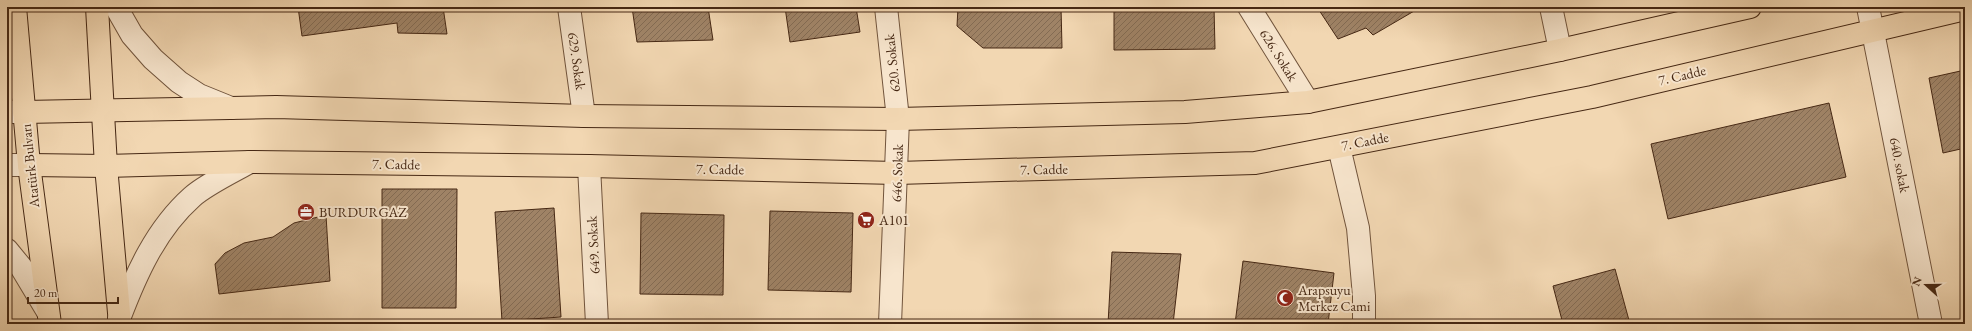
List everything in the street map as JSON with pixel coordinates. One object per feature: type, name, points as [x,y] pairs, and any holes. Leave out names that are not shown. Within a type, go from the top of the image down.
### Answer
[{"type":"main road","name":"Atatürk Bulvarı","points":[[15,7],[15,112],[29,165],[49,318]]},
{"type":"main road","points":[[98,7],[106,166],[120,321]]},
{"type":"main road","points":[[15,112],[103,109],[276,107],[584,116],[898,119],[1185,112],[1308,102],[1560,50],[1750,7]]},
{"type":"main road","name":"7. Cadde","points":[[29,165],[106,166],[250,162],[589,166],[898,173],[1255,163],[1592,97],[1965,9]]},
{"type":"street","points":[[116,7],[132,35],[153,59],[179,82],[199,95],[231,108]]},
{"type":"street","name":"629. Sokak","points":[[569,7],[584,116]]},
{"type":"street","name":"620. Sokak","points":[[886,7],[898,119]]},
{"type":"street","name":"626. Sokak","points":[[1249,7],[1308,102]]},
{"type":"street","points":[[1551,7],[1560,50]]},
{"type":"street","name":"640. sokak","points":[[1868,7],[1931,324]]},
{"type":"street","name":"646. Sokak","points":[[890,324],[898,173],[898,119]]},
{"type":"street","points":[[1339,147],[1358,228],[1364,296],[1364,324]]},
{"type":"street","points":[[120,321],[138,270],[148,252],[167,226],[193,196],[250,162]]},
{"type":"street","points":[[7,165],[29,165]]},
{"type":"street","name":"649. Sokak","points":[[589,166],[597,324]]},
{"type":"street","points":[[7,250],[20,267],[49,318]]},
{"type":"building","points":[[298,7],[443,7],[447,34],[398,33],[397,23],[302,36]]},
{"type":"building","points":[[632,7],[708,7],[713,40],[637,42]]},
{"type":"building","points":[[785,7],[856,7],[860,32],[790,42]]},
{"type":"building","points":[[958,7],[1061,7],[1062,48],[983,48],[957,26]]},
{"type":"building","points":[[1114,7],[1214,7],[1215,49],[1114,50]]},
{"type":"building","points":[[1317,7],[1421,7],[1373,35],[1366,28],[1338,39]]},
{"type":"building","points":[[1965,70],[1965,148],[1943,153],[1929,78]]},
{"type":"building","points":[[1829,103],[1846,177],[1668,219],[1651,144]]},
{"type":"building","points":[[382,189],[457,189],[456,308],[382,308]]},
{"type":"building","points":[[554,208],[561,317],[502,321],[495,212]]},
{"type":"building","points":[[770,211],[853,213],[851,292],[768,290]]},
{"type":"building","points":[[641,213],[724,215],[723,295],[640,294]]},
{"type":"building","points":[[326,215],[330,281],[219,294],[215,264],[225,253],[244,243],[273,237],[294,223]]},
{"type":"building","points":[[1112,252],[1181,254],[1173,324],[1108,324]]},
{"type":"building","name":"Arapsuyu Merkez Cami","points":[[1243,261],[1334,273],[1328,324],[1235,324]]},
{"type":"building","points":[[1615,269],[1630,324],[1563,324],[1553,286]]},
{"type":"place","name":"BURDURGAZ","points":[[306,212]]},
{"type":"place","name":"A101","points":[[866,220]]},
{"type":"place","name":"Arapsuyu Merkez Cami","points":[[1285,298]]}]
